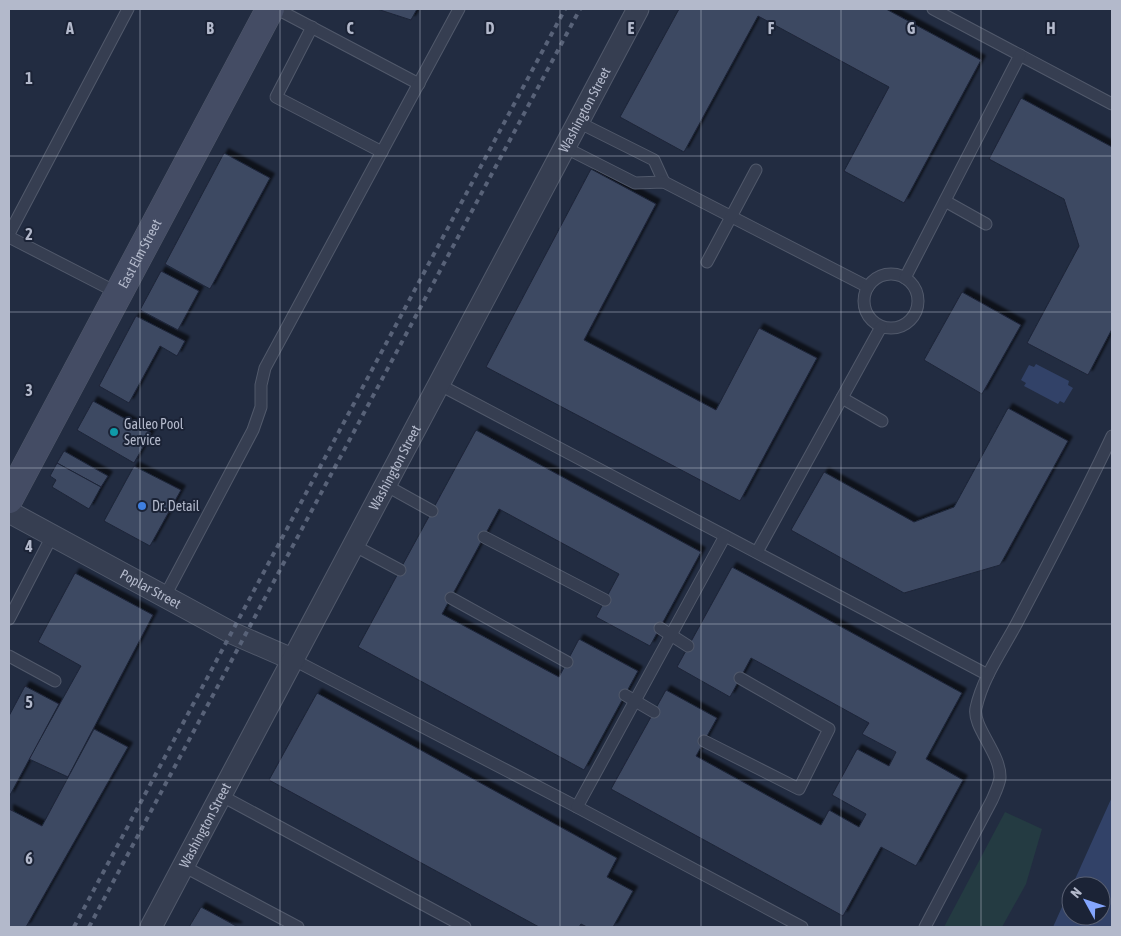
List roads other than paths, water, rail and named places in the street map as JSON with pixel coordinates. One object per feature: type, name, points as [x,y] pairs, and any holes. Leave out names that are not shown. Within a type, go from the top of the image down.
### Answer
[{"type":"main road","name":"East Elm Street","points":[[9,499],[270,9]]},
{"type":"street","name":"Washington Street","points":[[151,927],[185,867],[638,9]]},
{"type":"street","name":"Poplar Street","points":[[9,512],[244,638],[294,660]]},
{"type":"lane","points":[[9,234],[128,9]]},
{"type":"lane","points":[[277,9],[419,84]]},
{"type":"lane","points":[[165,596],[253,430],[262,407],[261,385],[265,368],[460,9]]},
{"type":"lane","points":[[933,9],[1112,104]]},
{"type":"lane","points":[[312,28],[276,97],[382,152]]},
{"type":"lane","points":[[905,278],[1020,55]]},
{"type":"lane","points":[[580,122],[654,160],[664,182]]},
{"type":"lane","points":[[566,148],[635,183],[664,182],[868,287]]},
{"type":"lane","points":[[708,262],[756,170]]},
{"type":"lane","points":[[945,201],[986,224]]},
{"type":"lane","points":[[9,237],[118,293]]},
{"type":"lane","points":[[897,275],[905,278],[916,292],[917,309],[906,323],[890,328],[881,327],[874,323],[865,310],[865,294],[868,287],[881,276],[897,275]]},
{"type":"lane","points":[[757,552],[881,327]]},
{"type":"lane","points":[[440,385],[988,675]]},
{"type":"lane","points":[[842,398],[882,421]]},
{"type":"lane","points":[[925,927],[992,800],[1000,780],[999,767],[994,752],[979,725],[976,710],[988,675],[1080,503],[1112,436]]},
{"type":"lane","points":[[387,486],[432,511]]},
{"type":"lane","points":[[9,619],[52,536]]},
{"type":"lane","points":[[577,807],[630,698],[672,635],[726,536]]},
{"type":"lane","points":[[484,537],[605,600]]},
{"type":"lane","points":[[355,546],[400,570]]},
{"type":"lane","points":[[451,598],[567,662]]},
{"type":"lane","points":[[660,628],[688,646]]},
{"type":"lane","points":[[9,656],[55,681]]},
{"type":"lane","points":[[294,660],[577,807],[802,927]]},
{"type":"lane","points":[[704,741],[799,789],[829,729],[740,678]]},
{"type":"lane","points":[[630,698],[654,712]]},
{"type":"lane","points":[[222,796],[465,927]]},
{"type":"lane","points":[[185,867],[298,927]]},
{"type":"water","points":[[1036,364],[1069,381],[1068,385],[1073,388],[1064,403],[1060,401],[1058,404],[1024,386],[1026,383],[1021,380],[1029,365],[1034,367]]},
{"type":"water","points":[[1112,797],[1112,927],[1053,927],[1061,909],[1061,926],[1111,926],[1111,876],[1076,876]]},
{"type":"railway","points":[[74,927],[565,9]]},
{"type":"railway","points":[[89,927],[580,9]]},
{"type":"place","name":"Galleo Pool Service","points":[[114,432]]},
{"type":"place","name":"Dr. Detail","points":[[142,506]]}]
